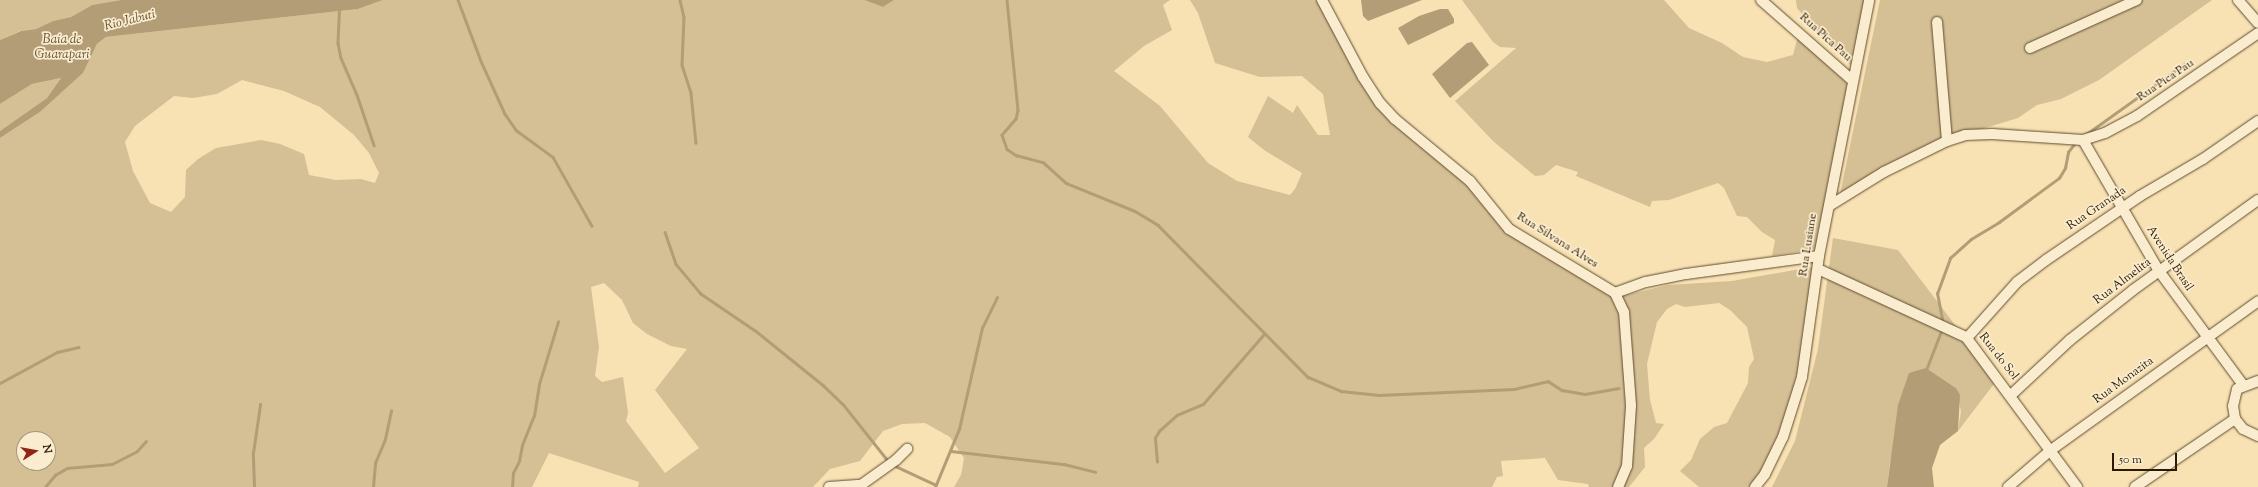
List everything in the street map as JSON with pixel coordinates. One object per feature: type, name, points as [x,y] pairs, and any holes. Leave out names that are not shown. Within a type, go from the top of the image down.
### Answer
[{"type":"street","name":"Rua Silvana Alves","points":[[1322,0],[1363,77],[1380,103],[1395,119],[1470,181],[1509,229],[1616,293]]},
{"type":"street","name":"Rua Pica Pau","points":[[1761,0],[1852,80]]},
{"type":"street","name":"Rua Lusiane","points":[[1755,487],[1773,460],[1790,419],[1806,356],[1819,256],[1852,80],[1869,0]]},
{"type":"street","points":[[2030,48],[2137,0]]},
{"type":"street","points":[[2238,0],[2258,24]]},
{"type":"street","points":[[1937,22],[1947,141]]},
{"type":"street","name":"Rua Pica Pau","points":[[2083,140],[2105,133],[2137,116],[2258,33]]},
{"type":"street","name":"Rua Granada","points":[[1967,338],[2017,282],[2121,208],[2203,159],[2258,121]]},
{"type":"street","points":[[1829,206],[1884,172],[1947,141],[1976,134],[2083,140]]},
{"type":"street","name":"Avenida Brasil","points":[[2083,140],[2121,208],[2159,271],[2243,385]]},
{"type":"street","name":"Rua Almelita","points":[[2011,395],[2070,340],[2159,271],[2258,200]]},
{"type":"street","points":[[1618,487],[1626,466],[1631,406],[1624,312],[1616,293],[1646,282],[1686,274],[1819,256]]},
{"type":"street","name":"Rua do Sol","points":[[1818,268],[1967,338],[2011,395],[2077,487]]},
{"type":"street","name":"Rua Monazita","points":[[2008,487],[2051,450],[2258,301]]},
{"type":"street","points":[[2258,381],[2243,385],[2234,396],[2235,419],[2243,429],[2258,436]]},
{"type":"street","points":[[2135,487],[2235,419]]},
{"type":"street","points":[[829,487],[861,485],[896,460],[907,449]]},
{"type":"shaded area","points":[[0,0],[121,0],[92,5],[71,17],[53,21],[36,29],[20,31],[0,40]]},
{"type":"shaded area","points":[[383,0],[864,0],[883,7],[894,0],[1170,0],[1163,5],[1172,30],[1144,46],[1114,71],[1160,106],[1208,163],[1237,181],[1290,195],[1295,189],[1302,173],[1264,150],[1248,137],[1268,96],[1293,113],[1297,105],[1318,135],[1330,135],[1323,94],[1302,76],[1260,77],[1215,63],[1198,13],[1190,0],[1324,0],[1361,78],[1395,119],[1491,208],[1513,234],[1622,296],[1668,285],[1732,281],[1812,267],[1803,348],[1793,390],[1778,438],[1757,479],[1749,487],[1699,487],[1680,471],[1691,460],[1700,439],[1714,427],[1727,423],[1748,383],[1749,367],[1754,359],[1747,327],[1730,310],[1719,303],[1685,307],[1676,304],[1667,309],[1657,322],[1647,364],[1650,400],[1656,423],[1664,424],[1654,439],[1644,448],[1645,467],[1629,487],[1589,487],[1588,484],[1558,480],[1545,458],[1501,461],[1503,476],[1497,477],[1492,487],[954,487],[961,475],[964,458],[950,437],[925,423],[902,424],[883,431],[860,461],[830,469],[813,487],[638,487],[639,482],[549,453],[532,487],[0,487],[0,138],[40,112],[83,73],[97,44],[106,37],[358,9]],"holes":[[[242,80],[284,91],[320,107],[354,135],[369,153],[379,173],[375,183],[361,179],[336,180],[309,175],[304,154],[280,144],[261,140],[216,148],[198,159],[186,170],[185,197],[171,212],[150,203],[133,171],[125,142],[135,126],[174,96],[193,98],[217,94]],[[604,283],[622,300],[633,323],[647,334],[671,346],[687,349],[655,390],[699,448],[665,473],[626,421],[628,413],[623,377],[602,382],[595,376],[599,347],[591,287]]]},
{"type":"shaded area","points":[[1462,0],[1664,0],[1689,28],[1722,43],[1743,57],[1767,62],[1793,55],[1798,36],[1849,85],[1823,239],[1815,249],[1772,256],[1775,240],[1762,232],[1747,217],[1737,216],[1724,188],[1718,183],[1669,200],[1652,201],[1650,207],[1576,176],[1578,172],[1556,165],[1544,175],[1535,176],[1493,141],[1455,101],[1516,48],[1500,47],[1493,42]]},
{"type":"shaded area","points":[[1796,0],[1865,0],[1854,68],[1826,42],[1797,8]]},
{"type":"shaded area","points":[[1880,0],[2212,0],[2099,80],[2061,99],[2037,105],[2018,118],[1939,142],[1840,194]]},
{"type":"shaded area","points":[[61,78],[47,98],[0,131],[0,104],[32,84]]},
{"type":"shaded area","points":[[1833,238],[1898,250],[1997,380],[1958,431],[1961,411],[1956,388],[1926,368],[1890,462],[1887,487],[1772,487],[1795,441],[1818,349]]},
{"type":"water","name":"Baía de Guarapari","points":[[121,0],[383,0],[358,9],[106,37],[97,44],[83,73],[40,112],[0,138],[0,131],[47,98],[61,78],[32,84],[0,104],[0,40],[21,31],[36,29],[53,21],[71,17],[92,5]]},
{"type":"water","points":[[864,0],[894,0],[883,7]]},
{"type":"water","points":[[1361,0],[1422,0],[1368,21],[1363,16]]},
{"type":"water","points":[[1440,9],[1448,9],[1454,19],[1454,23],[1408,45],[1398,28],[1419,16]]},
{"type":"water","points":[[1472,42],[1489,65],[1450,98],[1432,74],[1467,43]]},
{"type":"water","points":[[1926,368],[1956,388],[1960,395],[1958,431],[1940,445],[1932,468],[1934,487],[1887,487],[1898,405],[1909,373]]},
{"type":"waterway","points":[[340,0],[338,43],[341,58],[357,95],[374,145]]},
{"type":"waterway","points":[[458,0],[481,61],[505,114],[516,130],[553,157],[592,226]]},
{"type":"waterway","points":[[680,0],[684,17],[682,65],[691,93],[696,143]]},
{"type":"waterway","points":[[1007,0],[1018,110],[1016,119],[1002,135],[1007,149],[1016,155],[1043,162],[1066,183],[1135,211],[1158,225],[1308,377],[1341,391],[1379,395],[1514,389],[1548,381],[1562,390],[1585,394],[1618,388]]},
{"type":"waterway","points":[[2085,135],[2184,64]]},
{"type":"waterway","points":[[1943,324],[1937,294],[1950,258],[1971,239],[1999,222],[2059,178],[2065,168],[2068,152],[2075,143]]},
{"type":"waterway","points":[[665,232],[676,264],[700,293],[756,331],[823,385],[843,404],[889,462]]},
{"type":"waterway","points":[[935,487],[959,429],[982,328],[997,297]]},
{"type":"waterway","points":[[512,487],[513,473],[519,461],[522,445],[534,416],[539,384],[558,322]]},
{"type":"waterway","points":[[1926,370],[1942,329]]},
{"type":"waterway","points":[[1157,462],[1155,438],[1159,431],[1177,415],[1203,404],[1264,334]]},
{"type":"waterway","points":[[0,383],[57,352],[78,347]]},
{"type":"waterway","points":[[254,487],[253,453],[260,405]]},
{"type":"waterway","points":[[373,487],[375,463],[385,439],[391,411]]},
{"type":"waterway","points":[[45,487],[55,475],[67,468],[112,464],[137,451],[146,441]]},
{"type":"waterway","points":[[951,451],[1064,464],[1095,472]]},
{"type":"waterway","points":[[893,465],[936,485]]},
{"type":"water label","name":"Rio Jabuti","points":[[130,21]]}]
